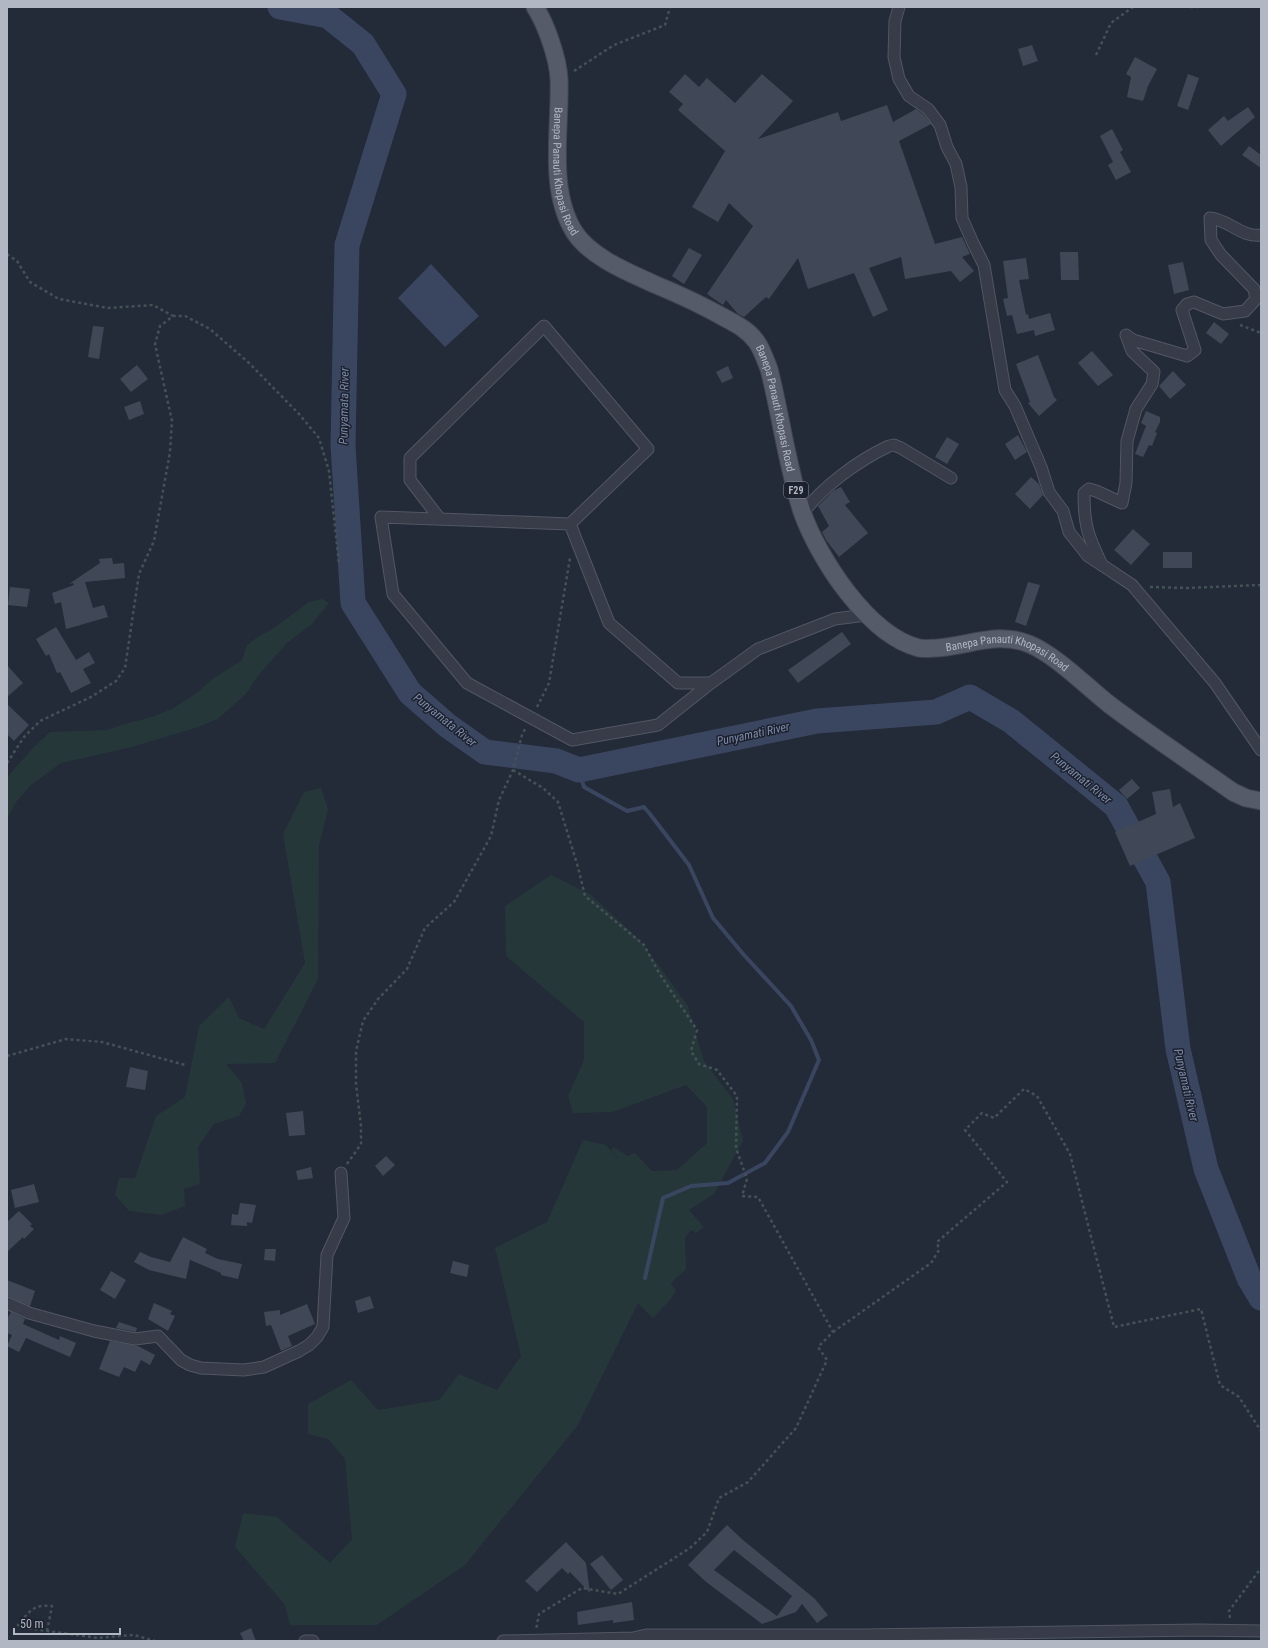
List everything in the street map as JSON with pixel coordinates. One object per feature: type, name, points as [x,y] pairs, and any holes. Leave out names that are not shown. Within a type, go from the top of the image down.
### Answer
[{"type":"main road","name":"Banepa Panauti Khopasi Road","points":[[535,7],[551,43],[558,77],[557,168],[560,189],[567,216],[575,233],[586,246],[616,266],[707,308],[747,331],[756,341],[763,352],[770,375],[803,513],[818,545],[840,583],[866,615],[890,636],[921,648],[953,647],[983,639],[1009,639],[1029,644],[1046,653],[1110,705],[1233,792],[1246,798],[1261,801]]},
{"type":"street","points":[[898,7],[895,21],[894,57],[898,79],[909,96],[928,109],[940,125],[956,164],[961,187],[962,218],[984,265],[1005,390],[1016,406],[1041,467],[1049,492],[1063,511],[1069,532],[1088,556],[1132,585],[1216,683],[1261,750]]},
{"type":"street","points":[[1102,565],[1089,538],[1084,518],[1084,493],[1089,489],[1096,490],[1122,503],[1126,483],[1127,441],[1136,409],[1152,384],[1154,372],[1132,351],[1126,335],[1133,340],[1148,343],[1167,351],[1187,356],[1195,350],[1182,310],[1187,304],[1194,302],[1223,314],[1245,311],[1256,299],[1254,289],[1221,255],[1212,240],[1210,218],[1218,218],[1246,234],[1261,235]]},
{"type":"street","points":[[570,524],[440,519],[410,480],[410,458],[544,326],[648,449],[570,524],[381,517],[393,594],[467,683],[572,740],[658,725],[758,648],[835,619],[866,615]]},
{"type":"street","points":[[803,513],[812,500],[851,469],[889,446],[894,445],[901,448],[951,478]]},
{"type":"street","points":[[570,524],[609,623],[678,683],[711,683]]},
{"type":"street","points":[[7,1302],[29,1313],[94,1331],[135,1339],[158,1336],[181,1360],[190,1365],[201,1368],[244,1370],[264,1367],[309,1345],[317,1337],[323,1327],[327,1255],[344,1218],[341,1173]]},
{"type":"street","points":[[503,1641],[635,1639],[646,1635],[863,1635],[1199,1630],[1261,1631]]},
{"type":"street","points":[[306,1641],[312,1641]]},
{"type":"path","points":[[559,84],[573,71],[614,45],[665,25],[670,7]]},
{"type":"path","points":[[1096,55],[1111,23],[1133,7]]},
{"type":"path","points":[[1190,7],[1199,7]]},
{"type":"path","points":[[7,254],[17,261],[30,282],[59,299],[108,308],[153,305],[173,316],[185,316],[210,329],[249,362],[299,414],[319,438],[329,471],[339,564]]},
{"type":"path","points":[[7,763],[24,737],[40,721],[91,697],[116,681],[125,668],[139,574],[154,541],[170,452],[172,421],[155,344],[160,326],[173,316]]},
{"type":"path","points":[[341,1173],[360,1144],[361,1126],[356,1084],[356,1051],[363,1022],[378,999],[407,970],[425,928],[454,902],[491,836],[499,800],[514,770],[522,735],[549,683],[570,558]]},
{"type":"path","points":[[1132,585],[1181,588],[1261,585]]},
{"type":"path","points":[[514,770],[543,788],[558,802],[578,867],[585,896],[644,945],[659,973],[697,1030],[691,1051],[699,1064],[717,1070],[737,1096],[736,1148],[746,1180],[742,1196],[758,1197],[833,1332]]},
{"type":"path","points":[[7,1056],[66,1039],[102,1042],[185,1066]]},
{"type":"path","points":[[534,1640],[539,1614],[582,1588],[618,1594],[690,1548],[707,1532],[719,1498],[748,1482],[796,1428],[827,1360],[818,1347],[833,1332],[931,1263],[939,1250],[937,1242],[1007,1182],[965,1130],[982,1113],[994,1118],[1024,1089],[1037,1096],[1070,1154],[1114,1327],[1201,1309],[1220,1385],[1239,1397],[1261,1431]]},
{"type":"path","points":[[1231,1630],[1229,1611],[1261,1568]]},
{"type":"path","points":[[47,1631],[52,1606],[44,1605],[31,1609],[18,1625],[26,1628],[47,1631],[98,1638],[134,1635],[155,1641]]},
{"type":"shaded area","points":[[322,599],[329,603],[312,624],[287,643],[257,677],[246,694],[218,719],[195,728],[132,747],[61,763],[31,785],[16,802],[7,819],[7,777],[34,747],[50,732],[107,730],[149,718],[172,709],[198,692],[211,680],[242,660],[247,645],[259,636],[271,630],[309,602]]},
{"type":"shaded area","points":[[321,788],[328,809],[319,845],[318,979],[275,1063],[226,1064],[242,1083],[246,1104],[239,1116],[214,1124],[198,1147],[200,1184],[184,1189],[185,1206],[161,1215],[129,1211],[115,1195],[119,1178],[135,1178],[156,1116],[185,1097],[199,1026],[229,997],[239,1018],[264,1029],[305,963],[283,834],[304,792]]},
{"type":"shaded area","points":[[551,875],[590,894],[640,940],[688,1006],[704,1061],[733,1099],[743,1141],[714,1194],[689,1210],[704,1227],[696,1233],[691,1230],[685,1238],[686,1270],[671,1284],[676,1290],[671,1299],[653,1318],[638,1303],[578,1425],[465,1565],[377,1625],[290,1625],[285,1605],[235,1547],[243,1513],[277,1517],[330,1563],[352,1539],[345,1459],[328,1439],[308,1434],[308,1404],[351,1380],[378,1410],[439,1400],[459,1374],[497,1390],[521,1356],[495,1248],[547,1222],[583,1140],[606,1145],[622,1164],[611,1150],[614,1147],[628,1156],[635,1153],[652,1171],[677,1170],[707,1143],[707,1107],[686,1085],[613,1112],[573,1113],[568,1096],[584,1060],[584,1022],[506,956],[505,906]]},
{"type":"water","points":[[431,264],[479,316],[445,347],[398,298]]},
{"type":"building","points":[[1032,45],[1038,61],[1023,66],[1018,49]]},
{"type":"building","points":[[1135,57],[1157,69],[1148,86],[1143,101],[1127,97],[1131,77],[1126,74]]},
{"type":"building","points":[[685,74],[699,87],[707,78],[735,103],[762,74],[793,101],[758,139],[838,112],[841,121],[887,105],[893,122],[916,109],[923,114],[931,124],[899,141],[935,244],[962,237],[970,254],[962,257],[974,271],[960,282],[951,271],[905,279],[901,257],[869,268],[888,310],[873,317],[854,273],[808,289],[798,258],[769,299],[766,297],[744,317],[738,314],[726,300],[723,305],[707,294],[753,226],[729,203],[718,222],[692,207],[725,151],[678,110],[683,104],[669,92]]},
{"type":"building","points":[[1188,74],[1199,78],[1188,110],[1177,106]]},
{"type":"building","points":[[1248,107],[1255,117],[1221,146],[1208,130],[1224,116],[1228,121]]},
{"type":"building","points":[[1112,129],[1123,150],[1120,152],[1131,172],[1116,180],[1108,165],[1113,162],[1100,136]]},
{"type":"building","points":[[1249,146],[1261,155],[1261,168],[1242,155]]},
{"type":"building","points":[[689,248],[702,255],[684,284],[672,276]]},
{"type":"building","points":[[1060,252],[1078,252],[1079,280],[1061,280]]},
{"type":"building","points":[[1026,258],[1029,279],[1019,280],[1026,315],[1028,314],[1029,319],[1050,313],[1055,330],[1035,336],[1034,330],[1017,334],[1012,315],[1007,316],[1003,299],[1008,298],[1003,261]]},
{"type":"building","points":[[1183,262],[1189,290],[1174,294],[1168,265]]},
{"type":"building","points":[[1214,322],[1229,334],[1221,344],[1206,333]]},
{"type":"building","points":[[93,326],[104,327],[99,359],[88,357]]},
{"type":"building","points":[[1092,351],[1113,375],[1098,386],[1078,363]]},
{"type":"building","points":[[1038,355],[1054,397],[1057,400],[1039,416],[1028,403],[1030,402],[1016,364]]},
{"type":"building","points":[[137,365],[148,379],[131,392],[120,379]]},
{"type":"building","points":[[728,366],[733,378],[722,383],[716,372]]},
{"type":"building","points":[[1173,371],[1186,385],[1170,399],[1159,386]]},
{"type":"building","points":[[140,401],[144,414],[129,420],[124,407]]},
{"type":"building","points":[[1146,411],[1160,417],[1160,422],[1155,432],[1157,433],[1152,446],[1149,445],[1143,457],[1135,454],[1146,426],[1141,423]]},
{"type":"building","points":[[1018,435],[1027,452],[1015,460],[1005,444]]},
{"type":"building","points":[[947,437],[959,444],[947,464],[935,457]]},
{"type":"building","points":[[1031,477],[1039,484],[1043,495],[1030,509],[1015,494]]},
{"type":"building","points":[[841,487],[850,502],[845,505],[868,533],[839,557],[822,532],[829,526],[818,506],[833,491]]},
{"type":"building","points":[[1133,529],[1150,544],[1131,565],[1114,550]]},
{"type":"building","points":[[1163,552],[1192,552],[1192,568],[1163,568]]},
{"type":"building","points":[[112,558],[113,564],[124,563],[125,578],[85,582],[93,608],[104,605],[108,617],[66,629],[61,602],[55,604],[52,593],[74,585],[73,583],[69,584],[100,563],[99,559]]},
{"type":"building","points":[[1028,582],[1040,585],[1026,626],[1015,622]]},
{"type":"building","points":[[10,587],[30,589],[27,607],[8,605]]},
{"type":"building","points":[[56,627],[76,660],[89,652],[95,663],[83,669],[91,683],[71,693],[60,672],[57,673],[49,654],[46,656],[36,639]]},
{"type":"building","points":[[842,632],[851,644],[798,683],[788,670]]},
{"type":"building","points":[[7,665],[23,683],[7,697]]},
{"type":"building","points":[[7,704],[29,725],[14,741],[7,734]]},
{"type":"building","points":[[1132,779],[1140,788],[1127,799],[1119,790]]},
{"type":"building","points":[[1170,789],[1173,807],[1180,803],[1195,838],[1130,866],[1115,832],[1156,814],[1152,792]]},
{"type":"building","points":[[130,1067],[148,1071],[145,1090],[126,1087]]},
{"type":"building","points":[[303,1111],[305,1135],[289,1136],[286,1113]]},
{"type":"building","points":[[386,1156],[395,1165],[383,1176],[375,1166]]},
{"type":"building","points":[[311,1167],[313,1178],[298,1180],[296,1171]]},
{"type":"building","points":[[34,1184],[39,1202],[15,1208],[11,1190]]},
{"type":"building","points":[[240,1203],[256,1205],[252,1223],[247,1222],[247,1226],[231,1225],[232,1214],[238,1215]]},
{"type":"building","points":[[19,1211],[32,1224],[30,1226],[34,1229],[7,1252],[7,1222]]},
{"type":"building","points":[[183,1237],[207,1249],[205,1253],[218,1259],[242,1264],[238,1279],[221,1275],[221,1273],[190,1260],[186,1279],[149,1270],[134,1262],[140,1252],[151,1257],[170,1262]]},
{"type":"building","points":[[265,1249],[276,1249],[275,1261],[264,1260]]},
{"type":"building","points":[[453,1261],[469,1265],[467,1277],[450,1273]]},
{"type":"building","points":[[111,1271],[126,1280],[115,1299],[100,1290]]},
{"type":"building","points":[[7,1280],[35,1291],[30,1306],[7,1296]]},
{"type":"building","points":[[370,1296],[374,1308],[358,1313],[355,1301]]},
{"type":"building","points":[[154,1303],[172,1311],[170,1314],[175,1316],[168,1331],[148,1319]]},
{"type":"building","points":[[307,1304],[315,1324],[288,1336],[292,1346],[281,1351],[271,1325],[266,1326],[264,1312],[280,1310],[280,1315]]},
{"type":"building","points":[[11,1312],[25,1319],[23,1324],[59,1340],[60,1336],[76,1343],[70,1357],[26,1338],[19,1352],[7,1346],[12,1335],[7,1333],[7,1319]]},
{"type":"building","points":[[119,1322],[137,1328],[136,1332],[116,1328]]},
{"type":"building","points":[[110,1341],[138,1346],[155,1355],[150,1365],[141,1360],[135,1372],[124,1367],[119,1377],[99,1369]]},
{"type":"building","points":[[727,1525],[815,1599],[828,1615],[817,1623],[802,1604],[796,1612],[762,1624],[705,1581],[688,1565]],"holes":[[[734,1550],[792,1596],[777,1616],[714,1570]]]},
{"type":"building","points":[[566,1542],[586,1563],[590,1593],[570,1572],[568,1574],[562,1568],[537,1592],[525,1581]]},
{"type":"building","points":[[602,1555],[623,1580],[611,1590],[590,1564]]},
{"type":"building","points":[[632,1602],[634,1620],[613,1623],[613,1620],[578,1625],[577,1612]]},
{"type":"building","points":[[251,1628],[256,1641],[244,1641],[240,1633]]},
{"type":"waterway","name":"Punyamati River","points":[[280,7],[328,16],[363,44],[394,94],[347,245],[343,446],[353,603],[410,693],[448,726],[485,752],[556,761],[579,770],[817,721],[936,712],[970,697],[1011,721],[1116,806],[1158,882],[1178,1049],[1206,1169],[1249,1278],[1261,1298]]},
{"type":"waterway","points":[[579,770],[584,787],[627,811],[644,807],[650,814],[689,865],[713,918],[744,955],[791,1006],[811,1040],[819,1060],[788,1132],[765,1163],[728,1183],[691,1186],[663,1198],[645,1278]]},
{"type":"water label","name":"Punyamata River","points":[[344,406]]},
{"type":"water label","name":"Punyamata River","points":[[445,720]]}]
